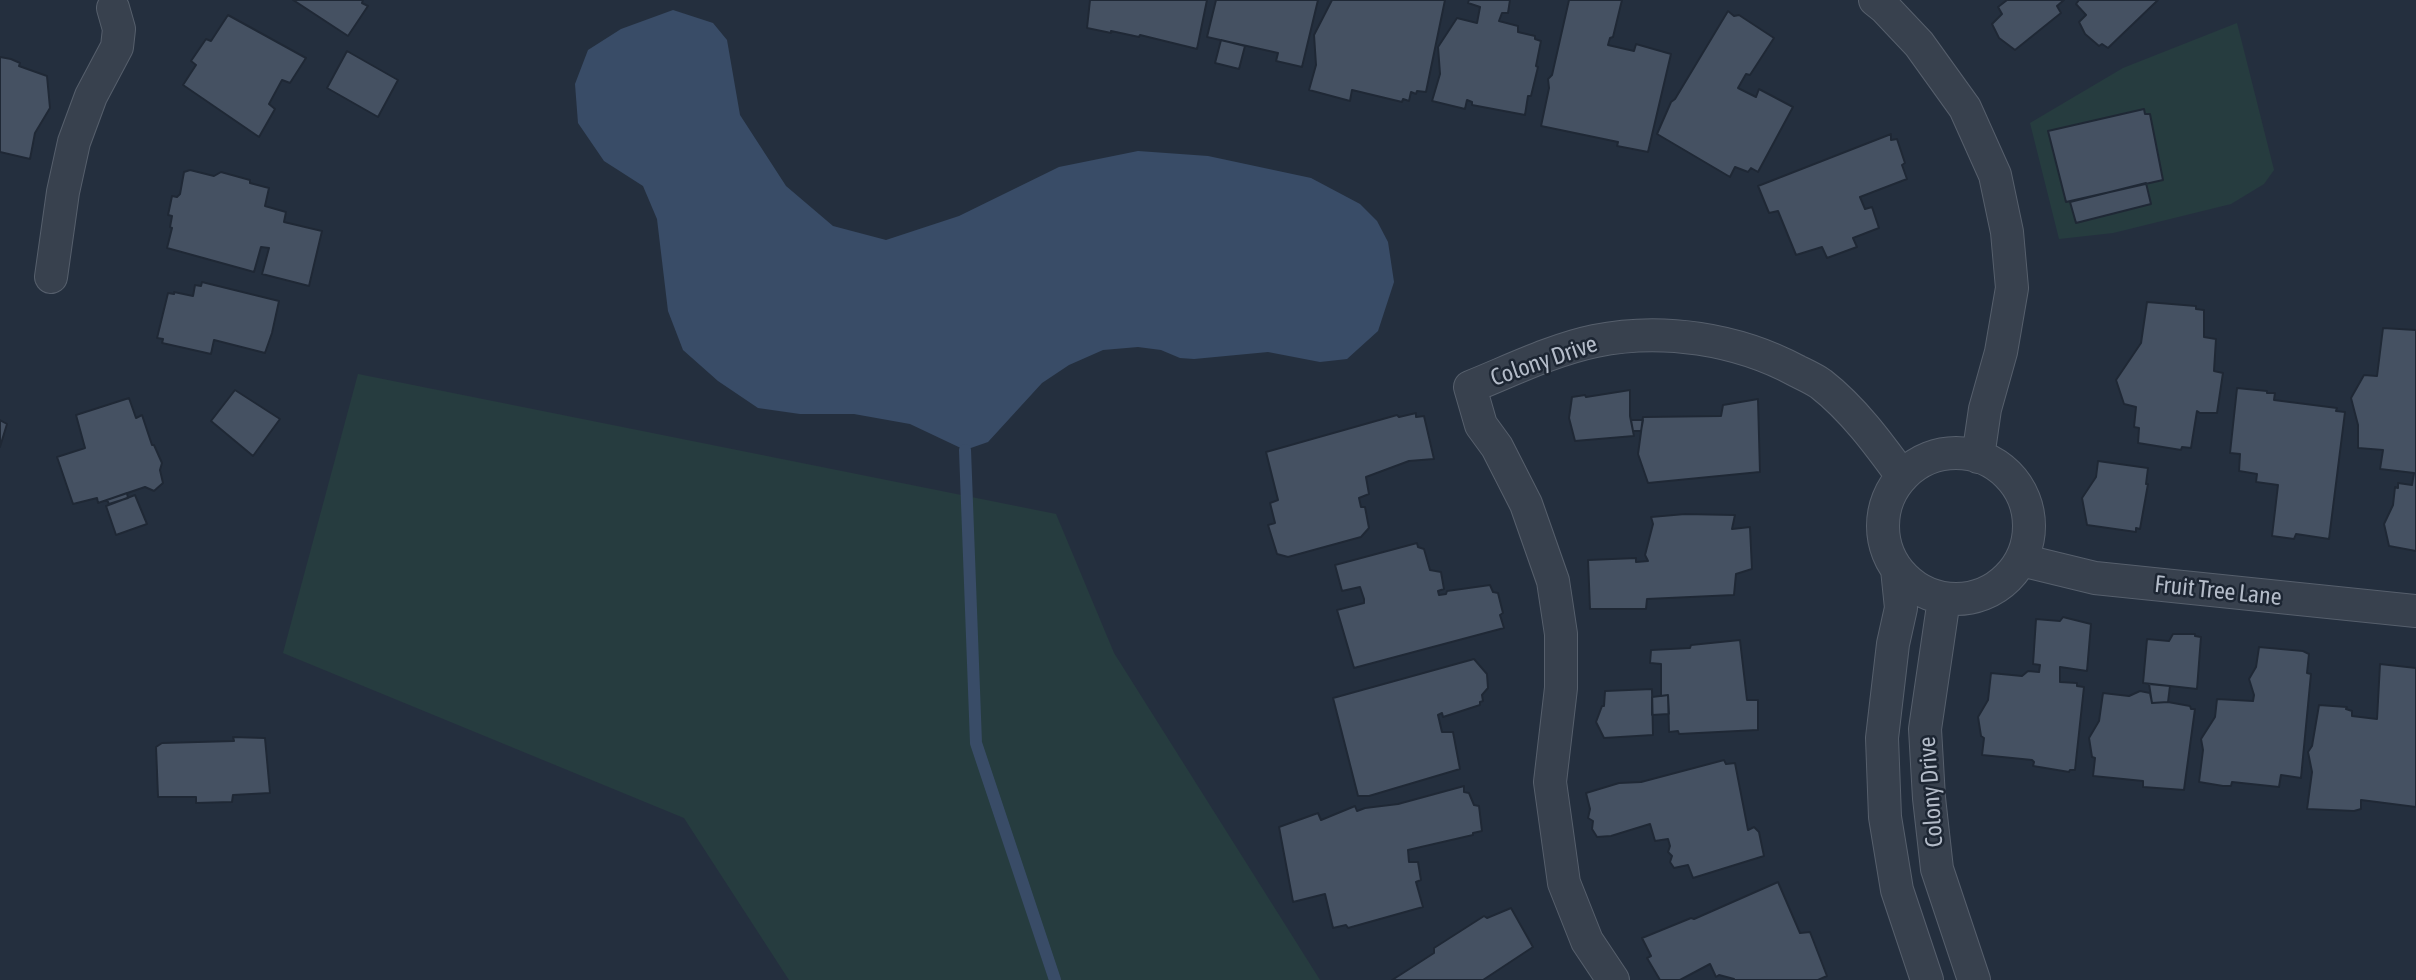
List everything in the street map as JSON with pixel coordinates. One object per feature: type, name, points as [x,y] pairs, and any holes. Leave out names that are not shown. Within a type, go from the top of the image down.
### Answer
[{"type":"street","points":[[1875,0],[1919,44],[1965,108],[1995,175],[2007,232],[2012,288],[2001,352],[1985,409],[1978,457]]},
{"type":"street","points":[[51,277],[63,192],[74,142],[91,96],[117,47],[119,29],[113,3]]},
{"type":"street","name":"Colony Drive","points":[[1613,980],[1587,940],[1564,883],[1562,870],[1550,782],[1561,688],[1561,634],[1553,581],[1526,504],[1497,447],[1481,425],[1469,387],[1563,350],[1595,341],[1640,335],[1735,345],[1772,357],[1820,383],[1872,435],[1902,476]]},
{"type":"street","points":[[1963,453],[1978,457],[2005,471],[2020,490],[2028,513],[2028,537],[2021,560],[2008,578],[1989,592],[1967,599],[1944,599],[1923,592],[1904,579],[1890,561],[1883,540],[1883,516],[1889,495],[1902,476],[1920,462],[1941,454],[1963,453]]},
{"type":"street","name":"Fruit Tree Lane","points":[[2021,560],[2095,578],[2416,611]]},
{"type":"street","points":[[1897,569],[1901,608],[1893,645],[1882,738],[1885,817],[1897,890],[1927,980]]},
{"type":"street","name":"Colony Drive","points":[[1944,599],[1926,729],[1929,799],[1937,869],[1975,980]]},
{"type":"green space","points":[[2237,23],[2274,170],[2264,184],[2231,204],[2113,233],[2059,239],[2030,123],[2123,68]]},
{"type":"green space","points":[[358,374],[1056,514],[1114,653],[1320,980],[789,980],[684,818],[283,653]]},
{"type":"water","points":[[673,10],[713,23],[727,40],[740,115],[786,186],[833,226],[886,240],[959,216],[1059,167],[1138,151],[1208,156],[1311,178],[1360,204],[1377,221],[1388,242],[1394,282],[1378,331],[1347,359],[1320,362],[1268,352],[1194,359],[1138,347],[1103,350],[1069,365],[1042,383],[988,442],[965,450],[910,424],[854,414],[800,414],[758,408],[718,381],[683,350],[668,311],[657,219],[643,186],[604,161],[578,123],[575,84],[588,50],[621,29]]},
{"type":"building","points":[[293,0],[363,0],[362,3],[368,6],[348,36]]},
{"type":"building","points":[[1090,0],[1207,0],[1197,49],[1140,35],[1139,37],[1087,28]]},
{"type":"building","points":[[1216,0],[1318,0],[1302,67],[1276,61],[1278,53],[1207,37]]},
{"type":"building","points":[[1332,0],[1445,0],[1426,92],[1411,92],[1409,101],[1403,99],[1402,102],[1352,90],[1350,101],[1309,90],[1316,65],[1314,35]]},
{"type":"building","points":[[1469,0],[1510,0],[1508,13],[1502,13],[1499,21],[1518,26],[1518,32],[1535,36],[1535,39],[1541,41],[1536,66],[1538,67],[1525,115],[1472,105],[1472,102],[1467,100],[1465,109],[1432,101],[1440,74],[1438,47],[1457,18],[1477,23],[1480,7],[1468,3]]},
{"type":"building","points":[[1569,0],[1622,0],[1613,37],[1608,45],[1634,51],[1636,44],[1671,54],[1648,152],[1617,146],[1618,142],[1541,126],[1549,88],[1548,79],[1552,75]]},
{"type":"building","points":[[2007,0],[2064,0],[2057,6],[2061,13],[2015,50],[1999,38],[1992,24],[2002,14],[1998,7]]},
{"type":"building","points":[[2079,0],[2158,0],[2108,48],[2102,44],[2099,46],[2085,34],[2079,22],[2086,15],[2076,4]]},
{"type":"building","points":[[1728,11],[1734,16],[1739,15],[1774,38],[1750,75],[1746,74],[1738,88],[1756,97],[1759,89],[1793,107],[1758,172],[1751,168],[1748,172],[1735,167],[1730,177],[1657,134],[1671,102]]},
{"type":"building","points":[[228,15],[306,58],[290,83],[282,80],[269,104],[275,109],[259,137],[183,85],[196,65],[191,61],[206,39],[211,41]]},
{"type":"building","points":[[1221,40],[1245,46],[1239,69],[1215,63]]},
{"type":"building","points":[[347,51],[398,80],[378,117],[327,88]]},
{"type":"building","points":[[0,57],[11,59],[20,63],[19,66],[47,76],[50,108],[35,133],[30,159],[0,152]]},
{"type":"building","points":[[2144,109],[2145,114],[2150,114],[2163,180],[2066,202],[2048,131]]},
{"type":"building","points":[[1891,134],[1891,140],[1897,139],[1907,179],[1860,197],[1865,209],[1872,207],[1879,228],[1853,238],[1857,247],[1827,258],[1822,247],[1796,255],[1778,211],[1769,213],[1758,186]]},
{"type":"building","points":[[190,170],[214,176],[221,172],[269,188],[265,206],[286,212],[284,222],[322,231],[309,286],[262,274],[269,248],[261,247],[254,272],[167,248],[172,228],[172,216],[168,215],[172,196],[177,197],[180,194],[184,172]]},
{"type":"building","points":[[2146,183],[2151,204],[2076,223],[2070,202]]},
{"type":"building","points":[[202,282],[279,301],[265,353],[214,340],[211,354],[162,343],[163,339],[157,338],[168,293],[193,296],[195,285],[201,286]]},
{"type":"building","points":[[2147,302],[2196,306],[2196,309],[2204,310],[2204,337],[2216,339],[2214,371],[2223,373],[2217,413],[2197,411],[2191,448],[2182,447],[2181,450],[2138,443],[2139,428],[2134,427],[2136,407],[2124,404],[2116,380],[2141,343]]},
{"type":"building","points":[[2383,328],[2416,330],[2416,551],[2389,546],[2384,524],[2393,505],[2395,487],[2398,488],[2398,483],[2412,485],[2414,473],[2380,469],[2383,450],[2358,448],[2358,425],[2351,398],[2364,375],[2377,376]]},
{"type":"building","points":[[2237,388],[2275,393],[2274,400],[2337,408],[2336,411],[2345,412],[2329,539],[2296,534],[2294,539],[2272,536],[2278,485],[2256,482],[2257,474],[2239,471],[2240,454],[2230,453]]},
{"type":"building","points":[[235,390],[280,419],[253,456],[211,421]]},
{"type":"building","points":[[1630,390],[1630,416],[1634,436],[1575,441],[1569,418],[1572,397]]},
{"type":"building","points":[[129,398],[136,418],[142,415],[152,445],[162,463],[160,470],[163,483],[154,491],[145,487],[98,503],[97,498],[73,504],[57,457],[85,448],[76,415]]},
{"type":"building","points":[[1758,399],[1760,472],[1648,483],[1638,454],[1643,417],[1721,416],[1723,405]]},
{"type":"building","points":[[1416,413],[1416,417],[1424,416],[1434,459],[1409,461],[1366,477],[1369,494],[1359,498],[1361,507],[1365,507],[1369,528],[1361,537],[1288,557],[1277,554],[1268,525],[1275,523],[1270,503],[1278,500],[1266,452],[1397,415],[1399,417]]},
{"type":"building","points":[[0,420],[7,424],[0,447]]},
{"type":"building","points":[[1631,420],[1643,420],[1641,431],[1633,431]]},
{"type":"building","points":[[2098,461],[2148,468],[2140,529],[2136,528],[2136,532],[2087,525],[2082,498],[2096,477]]},
{"type":"building","points":[[127,493],[128,498],[109,504],[107,500]]},
{"type":"building","points":[[135,495],[147,524],[116,535],[106,506]]},
{"type":"building","points":[[1685,514],[1735,515],[1732,529],[1750,527],[1752,569],[1736,574],[1734,595],[1647,599],[1646,609],[1590,609],[1588,560],[1636,558],[1636,562],[1648,561],[1645,555],[1653,524],[1651,517]]},
{"type":"building","points":[[1417,543],[1418,547],[1424,549],[1430,570],[1441,572],[1444,589],[1438,591],[1439,595],[1446,594],[1447,591],[1490,585],[1493,592],[1498,593],[1504,628],[1354,668],[1337,610],[1364,603],[1364,599],[1360,587],[1342,591],[1335,565]]},
{"type":"building","points":[[2063,617],[2091,624],[2087,671],[2060,667],[2060,682],[2077,683],[2077,686],[2084,687],[2075,770],[2069,772],[2033,766],[2032,760],[1982,755],[1984,738],[1981,736],[1978,717],[1988,700],[1991,673],[2022,676],[2028,671],[2039,672],[2040,665],[2033,664],[2036,619],[2060,621]]},
{"type":"building","points":[[2173,634],[2195,634],[2201,637],[2197,689],[2143,683],[2147,639],[2169,641]]},
{"type":"building","points":[[1740,640],[1747,700],[1758,700],[1758,730],[1679,734],[1678,731],[1669,732],[1668,695],[1661,696],[1661,664],[1650,663],[1651,650],[1690,648],[1691,645]]},
{"type":"building","points":[[2259,647],[2303,651],[2309,654],[2307,673],[2311,674],[2301,778],[2281,775],[2279,787],[2232,782],[2231,786],[2223,786],[2199,782],[2203,750],[2201,739],[2215,717],[2217,699],[2253,701],[2249,679],[2256,667]]},
{"type":"building","points":[[1474,659],[1487,674],[1488,688],[1482,695],[1483,701],[1480,705],[1443,717],[1442,713],[1438,715],[1442,732],[1453,732],[1460,769],[1369,796],[1358,796],[1333,698]]},
{"type":"building","points":[[2380,664],[2416,668],[2416,807],[2361,800],[2361,809],[2354,811],[2307,809],[2312,772],[2308,752],[2312,746],[2319,705],[2347,707],[2346,709],[2352,711],[2352,716],[2377,719]]},
{"type":"building","points":[[2149,684],[2170,686],[2168,702],[2152,703]]},
{"type":"building","points":[[1652,689],[1653,735],[1604,738],[1596,722],[1604,706],[1605,691]]},
{"type":"building","points":[[2140,691],[2150,693],[2152,703],[2168,702],[2195,709],[2184,790],[2143,787],[2143,781],[2093,776],[2095,758],[2092,757],[2089,738],[2099,721],[2103,693],[2129,696]]},
{"type":"building","points":[[1668,695],[1669,714],[1652,715],[1652,697]]},
{"type":"building","points":[[233,737],[265,738],[270,793],[233,795],[232,802],[196,803],[196,797],[158,797],[156,747],[162,743],[234,741]]},
{"type":"building","points":[[1724,760],[1726,764],[1735,763],[1748,830],[1754,827],[1759,832],[1764,856],[1693,878],[1688,865],[1674,868],[1670,862],[1672,856],[1668,852],[1668,839],[1655,841],[1650,824],[1611,836],[1597,837],[1592,829],[1593,821],[1588,818],[1590,809],[1586,793]]},
{"type":"building","points":[[1464,786],[1464,792],[1469,793],[1474,805],[1479,806],[1482,831],[1408,850],[1409,862],[1418,862],[1421,880],[1416,882],[1423,907],[1348,928],[1346,925],[1333,928],[1325,894],[1293,902],[1279,827],[1318,813],[1321,820],[1355,806],[1357,811],[1398,804]]},
{"type":"building","points":[[1778,882],[1800,933],[1810,932],[1827,976],[1818,980],[1732,980],[1734,979],[1719,975],[1716,977],[1710,964],[1680,980],[1660,980],[1647,958],[1651,956],[1642,938],[1694,919]]},
{"type":"building","points":[[1511,908],[1533,947],[1483,980],[1392,980],[1434,953],[1434,948],[1484,916],[1487,918]]},
{"type":"waterway","points":[[965,450],[976,743],[1055,980]]}]
